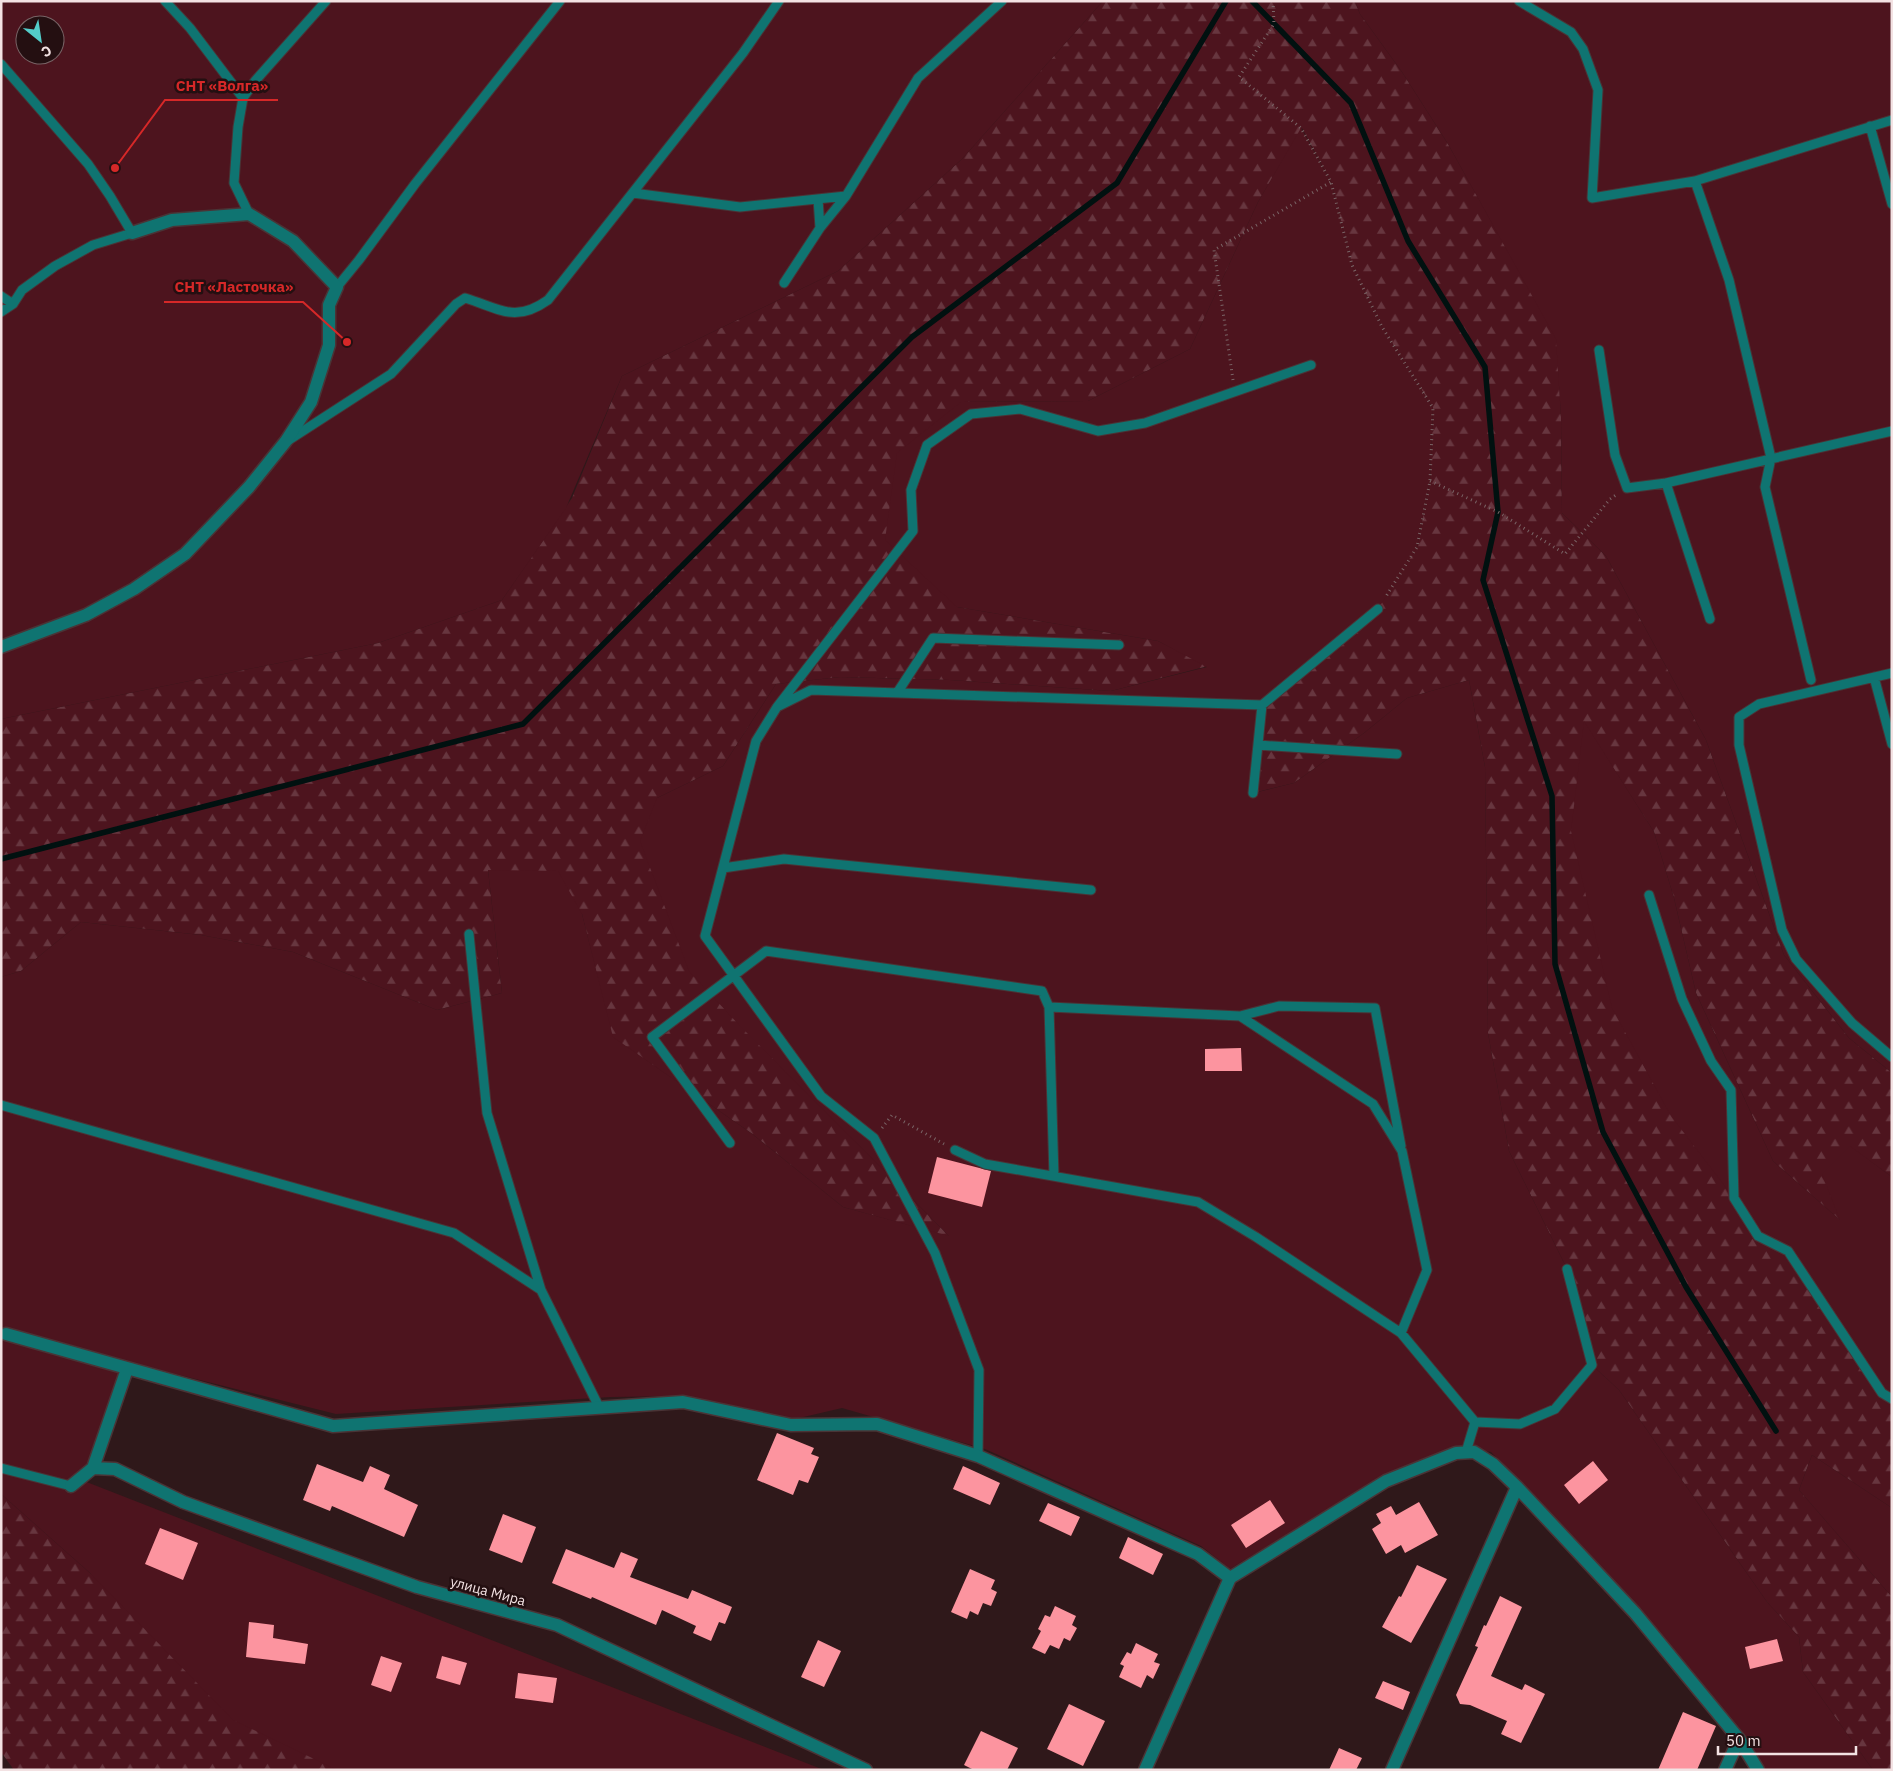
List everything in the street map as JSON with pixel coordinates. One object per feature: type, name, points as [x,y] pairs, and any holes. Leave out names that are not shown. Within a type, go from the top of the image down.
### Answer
[{"type":"street","points":[[1,646],[86,615],[134,589],[184,554],[249,487],[286,441],[311,402],[329,345],[329,305],[337,287],[293,241],[249,214],[172,220],[132,233]]},
{"type":"street","points":[[6,1334],[333,1426],[683,1402],[791,1425],[877,1424],[978,1456],[1198,1554],[1230,1578]]},
{"type":"street","points":[[71,1486],[93,1468],[127,1369]]},
{"type":"street","points":[[1145,1770],[1230,1578],[1386,1481],[1456,1453],[1466,1452],[1474,1452],[1493,1464],[1517,1487],[1635,1613],[1739,1738],[1758,1770]]},
{"type":"street","name":"улица Мира","points":[[93,1468],[115,1470],[184,1502],[417,1587],[558,1625],[866,1770]]},
{"type":"street","points":[[1392,1770],[1517,1487]]},
{"type":"street","points":[[1725,1770],[1739,1738]]},
{"type":"lane","points":[[166,1],[190,28],[243,98]]},
{"type":"lane","points":[[249,214],[234,183],[238,127],[243,98],[254,81],[326,1]]},
{"type":"lane","points":[[337,287],[415,184],[560,1]]},
{"type":"lane","points":[[286,441],[391,374],[456,304],[465,298],[501,312],[519,313],[535,309],[548,300],[743,54],[779,1]]},
{"type":"lane","points":[[784,283],[820,228],[846,196],[918,78],[1002,1]]},
{"type":"lane","points":[[1519,1],[1571,32],[1583,49],[1598,90],[1592,198],[1695,181],[1892,120]]},
{"type":"lane","points":[[1,64],[88,164],[132,233],[93,245],[55,266],[22,290],[13,304],[1,312]]},
{"type":"lane","points":[[1870,126],[1892,204]]},
{"type":"lane","points":[[1695,181],[1729,280],[1771,458],[1765,487],[1810,680]]},
{"type":"lane","points":[[633,193],[740,207],[846,196]]},
{"type":"lane","points":[[818,199],[820,228]]},
{"type":"lane","points":[[1,296],[13,304]]},
{"type":"lane","points":[[1599,350],[1615,455],[1627,488],[1666,483],[1892,431]]},
{"type":"lane","points":[[978,1456],[979,1370],[935,1253],[874,1138],[821,1096],[705,936],[756,741],[777,707],[913,531],[911,490],[927,445],[972,414],[1020,409],[1098,430],[1145,423],[1310,365]]},
{"type":"lane","points":[[1666,483],[1710,618]]},
{"type":"lane","points":[[777,707],[811,690],[1262,706],[1378,609]]},
{"type":"lane","points":[[897,693],[933,638],[1119,645]]},
{"type":"lane","points":[[1892,674],[1759,704],[1739,717],[1739,744],[1782,930],[1796,959],[1852,1023],[1892,1057]]},
{"type":"lane","points":[[1874,677],[1892,744]]},
{"type":"lane","points":[[1253,793],[1262,706]]},
{"type":"lane","points":[[1258,745],[1397,754]]},
{"type":"lane","points":[[723,868],[784,859],[1091,890]]},
{"type":"lane","points":[[1648,895],[1682,999],[1711,1062],[1731,1090],[1734,1198],[1758,1236],[1788,1250],[1882,1393],[1892,1399]]},
{"type":"lane","points":[[470,934],[487,1114],[541,1290],[599,1407]]},
{"type":"lane","points":[[730,1143],[652,1037],[766,951],[1042,991],[1049,1007],[1054,1176]]},
{"type":"lane","points":[[1049,1007],[1240,1016],[1279,1006],[1375,1008],[1427,1270],[1400,1332]]},
{"type":"lane","points":[[1240,1016],[1373,1104],[1402,1151]]},
{"type":"lane","points":[[1,1105],[454,1232],[541,1290]]},
{"type":"lane","points":[[955,1150],[985,1164],[1198,1202],[1256,1237],[1400,1332],[1475,1422],[1520,1424],[1555,1409],[1592,1365],[1567,1269]]},
{"type":"lane","points":[[1466,1452],[1475,1422]]},
{"type":"lane","points":[[1,1468],[71,1486]]},
{"type":"path","points":[[1273,1],[1274,24],[1239,77],[1301,128],[1331,182],[1352,265],[1382,327],[1433,408],[1430,481],[1417,547],[1378,609]]},
{"type":"path","points":[[1234,392],[1214,250],[1331,182]]},
{"type":"path","points":[[1430,481],[1498,512],[1565,554],[1610,500],[1627,488]]},
{"type":"path","points":[[874,1138],[892,1114],[955,1150]]},
{"type":"green space","points":[[1,1],[1103,1],[962,159],[838,271],[622,376],[566,508],[502,600],[378,643],[1,719]]},
{"type":"green space","points":[[1103,1],[1355,1],[1360,14],[1402,72],[1448,144],[1557,339],[1561,417],[1562,513],[1606,556],[1706,740],[1784,955],[1849,1038],[1892,1073],[1892,1177],[1850,1147],[1841,1221],[1773,1161],[1696,993],[1674,898],[1654,832],[1584,722],[1788,1251],[1892,1399],[1892,1508],[1812,1455],[1799,1490],[1892,1597],[1892,1770],[1873,1770],[1803,1672],[1799,1637],[1767,1602],[1619,1390],[1592,1365],[1567,1269],[1509,1151],[1488,1033],[1485,767],[1469,680],[1407,698],[1364,733],[1294,783],[1253,793],[1262,705],[1417,547],[1430,481],[1433,408],[1382,327],[1352,265],[1331,182],[1302,128],[1258,202],[1190,349],[1088,401],[961,402],[957,607],[1158,641],[1208,666],[1111,691],[950,680],[840,677],[776,684],[723,766],[657,798],[856,1142],[950,1237],[843,1207],[751,1133],[612,1037],[582,914],[488,870],[502,993],[437,1010],[293,952],[201,935],[81,922],[21,971],[1,977],[1,719],[378,643],[502,600],[572,498],[622,376],[838,271],[962,159]]},
{"type":"green space","points":[[1355,1],[1892,1],[1892,1073],[1849,1038],[1784,955],[1706,740],[1606,556],[1562,513],[1561,417],[1556,339],[1448,144],[1402,72],[1360,14]]},
{"type":"green space","points":[[1301,128],[1331,182],[1352,265],[1382,327],[1433,408],[1430,481],[1417,547],[1378,609],[1262,705],[1254,793],[1294,783],[1364,733],[1407,698],[1469,680],[1485,767],[1488,1033],[1509,1151],[1567,1269],[1592,1365],[1619,1390],[1767,1602],[1799,1637],[1803,1672],[1873,1770],[1764,1770],[1744,1736],[1641,1610],[1491,1452],[1459,1447],[1383,1476],[1230,1569],[1201,1546],[985,1449],[842,1408],[795,1419],[682,1396],[611,1397],[336,1414],[123,1361],[84,1481],[824,1770],[337,1770],[233,1720],[90,1573],[1,1494],[1,977],[21,971],[81,922],[201,935],[293,952],[437,1010],[502,993],[488,870],[558,871],[582,914],[613,1037],[751,1133],[843,1207],[949,1236],[740,1026],[689,971],[640,841],[657,798],[723,766],[776,684],[840,677],[950,680],[1111,691],[1207,667],[1158,641],[957,607],[885,540],[897,453],[961,402],[1088,401],[1190,349],[1258,202]]},
{"type":"green space","points":[[1584,721],[1654,832],[1674,898],[1696,993],[1773,1161],[1840,1220],[1822,1174],[1850,1146],[1892,1177],[1892,1399],[1788,1251],[1758,1236],[1734,1198],[1671,1116],[1612,1008],[1571,831]]},
{"type":"green space","points":[[1812,1455],[1892,1508],[1892,1597],[1799,1490]]},
{"type":"green space","points":[[1,1494],[90,1573],[337,1770],[14,1770],[1,1752]]},
{"type":"building","points":[[1241,1048],[1242,1071],[1205,1071],[1205,1049]]},
{"type":"building","points":[[937,1157],[991,1171],[982,1207],[928,1193]]},
{"type":"building","points":[[777,1433],[814,1448],[811,1454],[819,1457],[808,1483],[799,1480],[793,1495],[757,1480]]},
{"type":"building","points":[[1593,1461],[1608,1480],[1579,1504],[1564,1485]]},
{"type":"building","points":[[317,1464],[363,1482],[370,1466],[390,1475],[384,1489],[418,1505],[404,1537],[332,1506],[330,1511],[303,1500]]},
{"type":"building","points":[[963,1466],[1000,1483],[990,1505],[953,1489]]},
{"type":"building","points":[[1270,1500],[1285,1523],[1246,1548],[1231,1525]]},
{"type":"building","points":[[1419,1502],[1438,1535],[1405,1553],[1401,1545],[1386,1554],[1372,1529],[1381,1523],[1376,1514],[1391,1506],[1396,1515]]},
{"type":"building","points":[[1048,1503],[1080,1517],[1071,1536],[1039,1521]]},
{"type":"building","points":[[503,1514],[536,1527],[522,1563],[489,1550]]},
{"type":"building","points":[[160,1528],[198,1543],[183,1580],[145,1564]]},
{"type":"building","points":[[1128,1537],[1163,1554],[1153,1575],[1119,1558]]},
{"type":"building","points":[[566,1549],[614,1568],[621,1552],[638,1559],[630,1577],[688,1599],[692,1590],[732,1607],[725,1624],[719,1622],[711,1641],[693,1633],[696,1626],[662,1610],[656,1625],[592,1597],[591,1599],[552,1583]]},
{"type":"building","points":[[1417,1565],[1447,1579],[1411,1643],[1382,1627],[1399,1596],[1401,1597]]},
{"type":"building","points":[[970,1569],[995,1580],[991,1589],[997,1592],[991,1606],[983,1603],[978,1615],[970,1611],[967,1619],[951,1612]]},
{"type":"building","points":[[1500,1596],[1522,1607],[1491,1676],[1522,1690],[1525,1684],[1545,1694],[1521,1743],[1501,1734],[1507,1721],[1470,1705],[1460,1704],[1456,1695],[1478,1647],[1475,1646],[1484,1625],[1486,1626]]},
{"type":"building","points":[[1055,1606],[1076,1616],[1072,1625],[1077,1628],[1070,1641],[1064,1638],[1059,1649],[1050,1645],[1045,1654],[1032,1648],[1041,1631],[1038,1629],[1045,1615],[1050,1617]]},
{"type":"building","points":[[249,1622],[274,1625],[273,1638],[308,1644],[305,1664],[246,1657]]},
{"type":"building","points":[[1777,1639],[1783,1661],[1750,1669],[1745,1647]]},
{"type":"building","points":[[818,1640],[841,1651],[824,1687],[801,1677]]},
{"type":"building","points":[[1136,1643],[1158,1654],[1154,1662],[1160,1664],[1153,1679],[1147,1675],[1141,1688],[1119,1677],[1124,1666],[1120,1664],[1127,1652],[1131,1654]]},
{"type":"building","points":[[381,1656],[402,1663],[391,1692],[371,1685]]},
{"type":"building","points":[[442,1656],[467,1663],[460,1685],[436,1678]]},
{"type":"building","points":[[518,1673],[557,1678],[553,1703],[515,1698]]},
{"type":"building","points":[[1383,1681],[1410,1692],[1403,1710],[1375,1698]]},
{"type":"building","points":[[1069,1704],[1105,1721],[1083,1766],[1047,1749]]},
{"type":"building","points":[[1683,1712],[1716,1726],[1697,1770],[1658,1770]]},
{"type":"building","points":[[981,1731],[1018,1748],[1007,1770],[974,1770],[964,1765]]},
{"type":"building","points":[[1339,1748],[1362,1758],[1356,1770],[1329,1770]]},
{"type":"waterway","points":[[1,859],[523,724],[912,337],[1117,183],[1226,1]]},
{"type":"waterway","points":[[1252,1],[1351,103],[1408,241],[1485,367],[1498,512],[1483,580],[1552,796],[1555,964],[1603,1132],[1686,1287],[1776,1431]]},
{"type":"place","name":"СНТ «Волга»","points":[[115,168]]},
{"type":"place","name":"СНТ «Ласточка»","points":[[347,342]]}]
